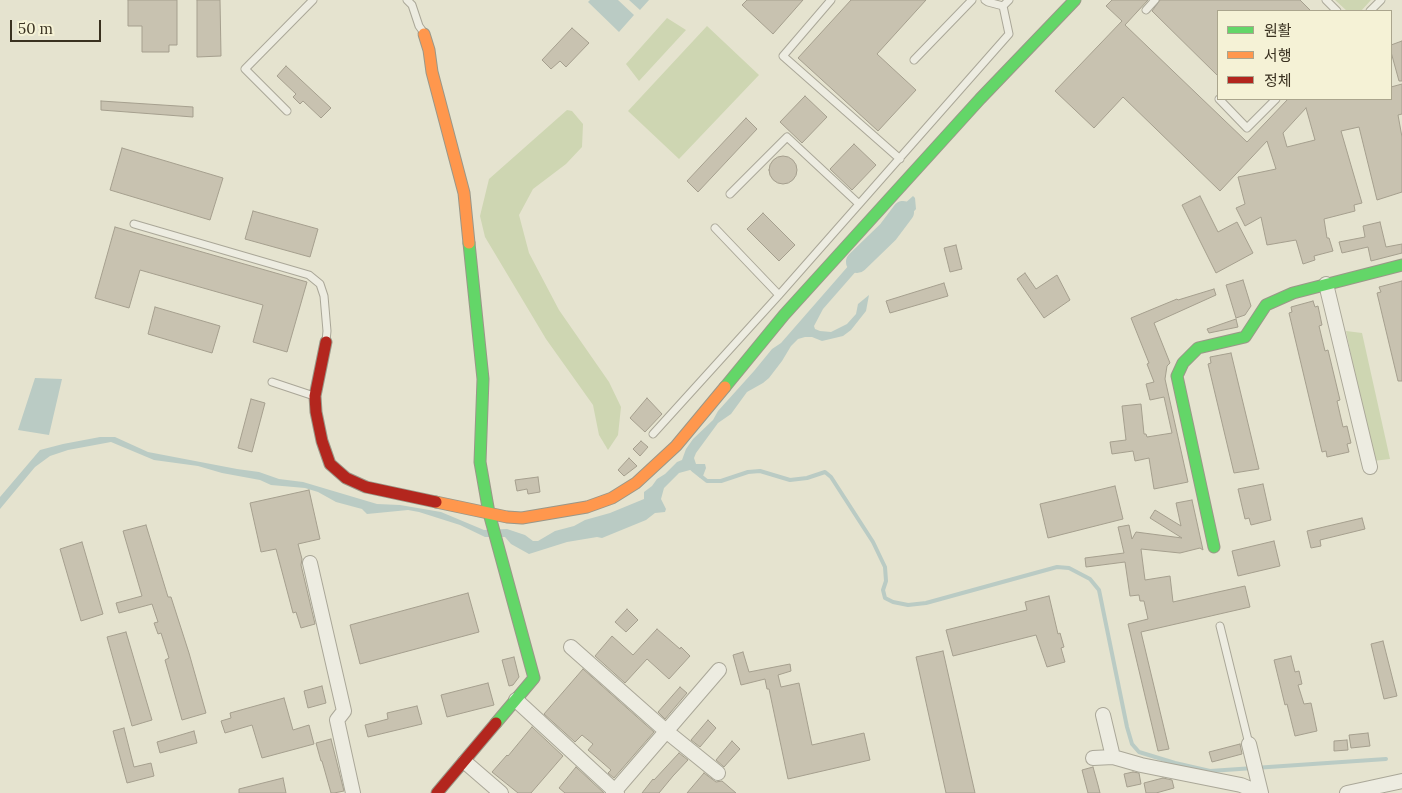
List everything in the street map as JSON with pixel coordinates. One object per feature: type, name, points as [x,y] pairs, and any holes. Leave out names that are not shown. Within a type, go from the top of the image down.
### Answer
[{"type":"street","points":[[326,342],[315,396],[316,412],[322,441],[330,464],[346,478],[366,487],[489,513],[522,518],[587,507],[612,498],[636,482],[676,446],[784,315],[980,98],[1075,0]]},
{"type":"street","points":[[424,34],[429,50],[432,72],[464,193],[482,379],[480,462],[489,513],[534,678],[437,793]]},
{"type":"street","points":[[1214,547],[1177,376],[1183,362],[1198,348],[1245,337],[1266,305],[1293,293],[1402,265]]},
{"type":"street","points":[[1326,284],[1370,467]]},
{"type":"street","points":[[310,563],[344,711],[337,720],[353,793]]},
{"type":"street","points":[[571,647],[666,731],[718,773]]},
{"type":"street","points":[[516,700],[615,792],[719,670]]},
{"type":"street","points":[[1103,715],[1113,757]]},
{"type":"street","points":[[1249,744],[1261,793]]},
{"type":"street","points":[[1093,758],[1113,757],[1141,765],[1241,785],[1261,793]]},
{"type":"street","points":[[465,762],[501,793]]},
{"type":"street","points":[[1347,793],[1402,781]]},
{"type":"lane","points":[[287,111],[245,69],[313,0]]},
{"type":"lane","points":[[407,0],[412,5],[419,26],[424,34]]},
{"type":"lane","points":[[831,0],[783,56],[900,159]]},
{"type":"lane","points":[[914,60],[972,0]]},
{"type":"lane","points":[[986,0],[1004,6]]},
{"type":"lane","points":[[653,434],[900,159],[1009,34],[1004,6],[1009,0]]},
{"type":"lane","points":[[1146,10],[1156,0]]},
{"type":"lane","points":[[1326,0],[1336,10]]},
{"type":"lane","points":[[1371,10],[1382,0]]},
{"type":"lane","points":[[1221,100],[1247,128],[1275,100]]},
{"type":"lane","points":[[730,194],[787,137],[859,204]]},
{"type":"lane","points":[[134,224],[309,275],[320,284],[324,296],[326,342]]},
{"type":"lane","points":[[715,228],[779,294]]},
{"type":"lane","points":[[272,382],[315,396]]},
{"type":"lane","points":[[1220,626],[1249,744]]},
{"type":"green space","points":[[1335,0],[1371,0],[1362,10],[1346,10]]},
{"type":"green space","points":[[667,18],[686,30],[639,81],[626,64]]},
{"type":"green space","points":[[707,26],[759,75],[679,159],[628,111]]},
{"type":"green space","points":[[567,110],[572,111],[583,124],[582,147],[566,164],[533,189],[519,215],[529,253],[559,310],[609,382],[621,407],[618,435],[608,450],[599,435],[593,405],[546,339],[485,237],[480,216],[489,179]]},
{"type":"green space","points":[[1346,331],[1362,333],[1390,459],[1373,461]]},
{"type":"shaded area","points":[[590,0],[618,0],[634,15],[619,32],[588,2]]},
{"type":"shaded area","points":[[629,0],[649,0],[640,10]]},
{"type":"shaded area","points":[[913,196],[916,209],[893,230],[886,244],[881,225]]},
{"type":"shaded area","points":[[877,233],[881,247],[865,261],[823,309],[814,326],[815,329],[820,331],[831,332],[847,324],[856,314],[858,304],[869,295],[866,311],[851,330],[843,336],[822,341],[812,337],[798,339],[769,378],[747,392],[731,414],[718,423],[696,453],[694,458],[696,464],[705,464],[706,468],[703,476],[700,478],[690,470],[679,473],[664,488],[661,499],[666,509],[665,512],[655,513],[646,520],[602,538],[597,537],[567,542],[529,554],[511,544],[505,537],[485,537],[460,525],[419,512],[408,510],[367,514],[362,509],[336,502],[318,492],[305,488],[271,485],[260,480],[222,473],[198,466],[154,460],[111,442],[68,450],[50,456],[35,467],[0,509],[0,497],[40,450],[100,437],[115,437],[148,452],[259,472],[279,479],[303,482],[377,504],[400,505],[441,512],[484,530],[507,529],[525,535],[533,541],[538,541],[555,531],[574,526],[585,520],[610,513],[644,499],[644,492],[677,462],[682,460],[686,449],[693,439],[713,420],[718,411],[772,349],[781,343]]},
{"type":"shaded area","points":[[35,378],[62,379],[49,435],[18,430]]},
{"type":"building","points":[[128,0],[177,0],[177,45],[169,45],[169,52],[142,52],[142,26],[128,26]]},
{"type":"building","points":[[197,0],[220,0],[221,56],[197,57]]},
{"type":"building","points":[[747,0],[803,0],[773,34],[742,5]]},
{"type":"building","points":[[851,0],[926,0],[877,54],[916,90],[878,131],[798,58]]},
{"type":"building","points":[[1112,0],[1148,0],[1125,25],[1247,142],[1287,100],[1392,100],[1392,87],[1402,84],[1402,114],[1398,115],[1402,137],[1402,192],[1377,200],[1359,127],[1341,131],[1362,203],[1354,205],[1355,211],[1324,219],[1327,238],[1329,238],[1333,251],[1314,256],[1315,260],[1303,264],[1296,240],[1267,245],[1261,217],[1245,226],[1236,208],[1245,204],[1238,177],[1276,169],[1267,141],[1220,191],[1123,97],[1094,128],[1055,91],[1122,21],[1106,6]],"holes":[[[1306,108],[1315,140],[1287,147],[1283,133]]]},
{"type":"building","points":[[1160,0],[1300,0],[1310,10],[1217,10],[1217,75],[1152,11]]},
{"type":"building","points":[[572,28],[589,43],[566,67],[560,61],[551,69],[542,60]]},
{"type":"building","points":[[1402,41],[1402,81],[1399,81],[1392,56],[1392,45]]},
{"type":"building","points":[[286,66],[331,108],[321,118],[303,101],[300,104],[293,97],[296,94],[277,76]]},
{"type":"building","points":[[805,96],[827,117],[802,143],[780,122]]},
{"type":"building","points":[[101,101],[193,107],[193,117],[101,110]]},
{"type":"building","points":[[746,118],[757,129],[698,192],[687,181]]},
{"type":"building","points":[[854,144],[876,165],[852,190],[830,169]]},
{"type":"building","points":[[122,148],[223,178],[210,220],[110,190]]},
{"type":"building","points":[[783,156],[793,160],[797,170],[793,180],[783,184],[773,180],[769,170],[773,160]]},
{"type":"building","points":[[1200,196],[1218,232],[1237,222],[1253,253],[1216,273],[1182,205]]},
{"type":"building","points":[[253,211],[318,229],[310,257],[245,239]]},
{"type":"building","points":[[763,213],[795,245],[779,261],[747,229]]},
{"type":"building","points":[[1380,222],[1386,247],[1402,244],[1402,253],[1371,261],[1368,247],[1342,253],[1339,242],[1365,237],[1363,226]]},
{"type":"building","points":[[115,227],[307,282],[287,352],[253,342],[263,305],[140,270],[129,308],[95,298]]},
{"type":"building","points":[[956,245],[962,269],[950,272],[944,248]]},
{"type":"building","points":[[1025,273],[1036,289],[1057,275],[1070,300],[1044,318],[1017,279]]},
{"type":"building","points":[[1243,280],[1251,306],[1245,315],[1236,318],[1226,285]]},
{"type":"building","points":[[1402,281],[1402,381],[1398,381],[1377,293],[1381,292],[1379,287]]},
{"type":"building","points":[[944,283],[948,296],[890,313],[886,301]]},
{"type":"building","points":[[1214,289],[1216,295],[1154,323],[1170,363],[1167,366],[1165,379],[1188,482],[1154,489],[1149,458],[1135,461],[1133,451],[1112,454],[1110,442],[1126,440],[1122,406],[1141,404],[1144,434],[1147,437],[1172,433],[1164,397],[1150,400],[1146,384],[1154,382],[1147,364],[1149,363],[1131,318],[1177,299]]},
{"type":"building","points":[[1313,301],[1315,307],[1318,306],[1322,325],[1319,326],[1325,351],[1328,350],[1340,400],[1337,401],[1343,427],[1347,426],[1351,443],[1347,444],[1349,452],[1327,457],[1326,451],[1322,452],[1289,313],[1292,312],[1291,307]]},
{"type":"building","points":[[155,307],[220,326],[212,353],[148,334]]},
{"type":"building","points":[[1236,319],[1238,327],[1209,333],[1207,329]]},
{"type":"building","points":[[1231,353],[1259,469],[1234,473],[1208,364],[1211,363],[1210,357]]},
{"type":"building","points":[[647,398],[662,414],[645,432],[630,418]]},
{"type":"building","points":[[251,399],[265,403],[252,452],[238,448]]},
{"type":"building","points":[[641,441],[648,447],[640,456],[633,449]]},
{"type":"building","points":[[629,458],[637,466],[624,476],[618,470]]},
{"type":"building","points":[[538,477],[540,492],[528,494],[527,489],[517,491],[515,480]]},
{"type":"building","points":[[1263,484],[1271,520],[1251,525],[1249,518],[1245,519],[1238,489]]},
{"type":"building","points":[[1115,486],[1123,519],[1048,538],[1040,504]]},
{"type":"building","points":[[309,490],[320,539],[298,544],[315,624],[301,628],[296,612],[293,613],[276,549],[261,552],[250,503]]},
{"type":"building","points":[[1192,500],[1203,550],[1200,548],[1180,553],[1141,549],[1145,580],[1170,576],[1173,602],[1245,586],[1250,607],[1141,632],[1169,749],[1158,751],[1128,624],[1148,619],[1144,601],[1140,601],[1139,595],[1130,596],[1125,562],[1086,567],[1085,558],[1124,553],[1118,527],[1129,525],[1132,539],[1136,532],[1182,538],[1150,518],[1155,510],[1181,526],[1176,503]]},
{"type":"building","points":[[1362,518],[1365,529],[1320,540],[1321,546],[1311,548],[1307,531]]},
{"type":"building","points":[[146,525],[168,597],[171,597],[189,653],[206,713],[182,720],[165,660],[169,658],[161,633],[158,634],[154,623],[158,622],[152,604],[119,613],[116,603],[142,596],[123,531]]},
{"type":"building","points":[[1274,541],[1280,566],[1238,576],[1232,551]]},
{"type":"building","points":[[82,542],[103,614],[81,621],[60,549]]},
{"type":"building","points":[[468,593],[479,632],[360,664],[350,625]]},
{"type":"building","points":[[1049,596],[1058,634],[1060,633],[1064,647],[1061,648],[1065,662],[1047,667],[1036,635],[953,656],[946,630],[1027,610],[1025,602]]},
{"type":"building","points":[[627,609],[638,620],[626,632],[615,622]]},
{"type":"building","points":[[657,629],[690,656],[669,679],[647,659],[625,683],[595,656],[612,636],[633,655]]},
{"type":"building","points":[[126,632],[152,720],[132,726],[107,637]]},
{"type":"building","points":[[1383,641],[1397,696],[1384,699],[1371,644]]},
{"type":"building","points":[[943,651],[975,793],[946,793],[916,657]]},
{"type":"building","points":[[743,652],[749,672],[790,664],[791,671],[778,675],[781,687],[799,683],[812,745],[864,733],[870,760],[788,779],[769,689],[767,689],[765,679],[741,685],[733,655]]},
{"type":"building","points":[[1291,656],[1295,672],[1299,671],[1302,684],[1298,685],[1304,704],[1311,703],[1317,731],[1295,736],[1274,660]]},
{"type":"building","points":[[514,657],[519,677],[513,685],[509,686],[502,660]]},
{"type":"building","points":[[583,669],[654,732],[614,778],[608,773],[611,770],[588,750],[593,744],[582,735],[575,742],[544,714]]},
{"type":"building","points":[[488,683],[494,705],[447,717],[441,695]]},
{"type":"building","points":[[322,686],[326,703],[308,708],[304,691]]},
{"type":"building","points":[[680,687],[687,693],[665,719],[658,712]]},
{"type":"building","points":[[284,698],[293,730],[309,725],[314,744],[262,758],[252,725],[225,733],[221,721],[231,718],[230,713]]},
{"type":"building","points":[[417,706],[422,724],[368,737],[365,725],[388,719],[387,713]]},
{"type":"building","points":[[708,720],[716,728],[700,747],[691,740]]},
{"type":"building","points":[[532,727],[563,756],[531,793],[518,793],[492,772]]},
{"type":"building","points":[[124,728],[134,767],[151,763],[154,776],[127,783],[113,731]]},
{"type":"building","points":[[194,731],[197,743],[160,753],[157,742]]},
{"type":"building","points":[[1368,733],[1370,746],[1351,748],[1349,735]]},
{"type":"building","points":[[331,739],[344,791],[334,793],[331,793],[316,743]]},
{"type":"building","points":[[1347,740],[1348,750],[1334,751],[1334,741]]},
{"type":"building","points":[[732,741],[740,749],[724,767],[716,760]]},
{"type":"building","points":[[1240,744],[1242,754],[1212,762],[1209,752]]},
{"type":"building","points":[[679,753],[688,760],[659,793],[642,793],[653,779]]},
{"type":"building","points":[[576,767],[604,793],[565,793],[559,788]]},
{"type":"building","points":[[1093,767],[1100,793],[1088,793],[1082,770]]},
{"type":"building","points":[[704,773],[716,782],[722,781],[736,793],[687,793]]},
{"type":"building","points":[[1139,773],[1141,784],[1127,787],[1124,774]]},
{"type":"building","points":[[283,778],[286,793],[239,793],[239,789]]},
{"type":"building","points":[[1163,778],[1172,780],[1174,788],[1156,793],[1146,793],[1144,783]]},
{"type":"waterway","points":[[857,262],[888,232],[903,212]]},
{"type":"waterway","points":[[693,470],[707,481],[721,481],[748,472],[760,471],[790,480],[807,478],[825,472],[831,477],[873,542],[885,567],[886,581],[883,590],[885,598],[893,602],[908,605],[926,603],[1057,567],[1069,568],[1090,579],[1099,590],[1127,727],[1132,744],[1139,752],[1210,771],[1386,759]]},
{"type":"traffic: fast","points":[[725,387],[784,315],[980,99],[1075,0]]},
{"type":"traffic: fast","points":[[469,243],[483,379],[480,462],[489,513],[534,678],[496,723]]},
{"type":"traffic: fast","points":[[1214,547],[1177,376],[1183,363],[1198,348],[1245,337],[1266,305],[1293,293],[1402,265]]},
{"type":"traffic: slow","points":[[424,34],[429,50],[432,72],[464,193],[469,243]]},
{"type":"traffic: slow","points":[[436,502],[507,517],[522,518],[587,507],[612,498],[636,483],[676,446],[725,387]]},
{"type":"traffic: jam","points":[[326,342],[315,396],[322,441],[330,464],[346,478],[366,487],[436,502]]},
{"type":"traffic: jam","points":[[437,793],[496,723]]}]
